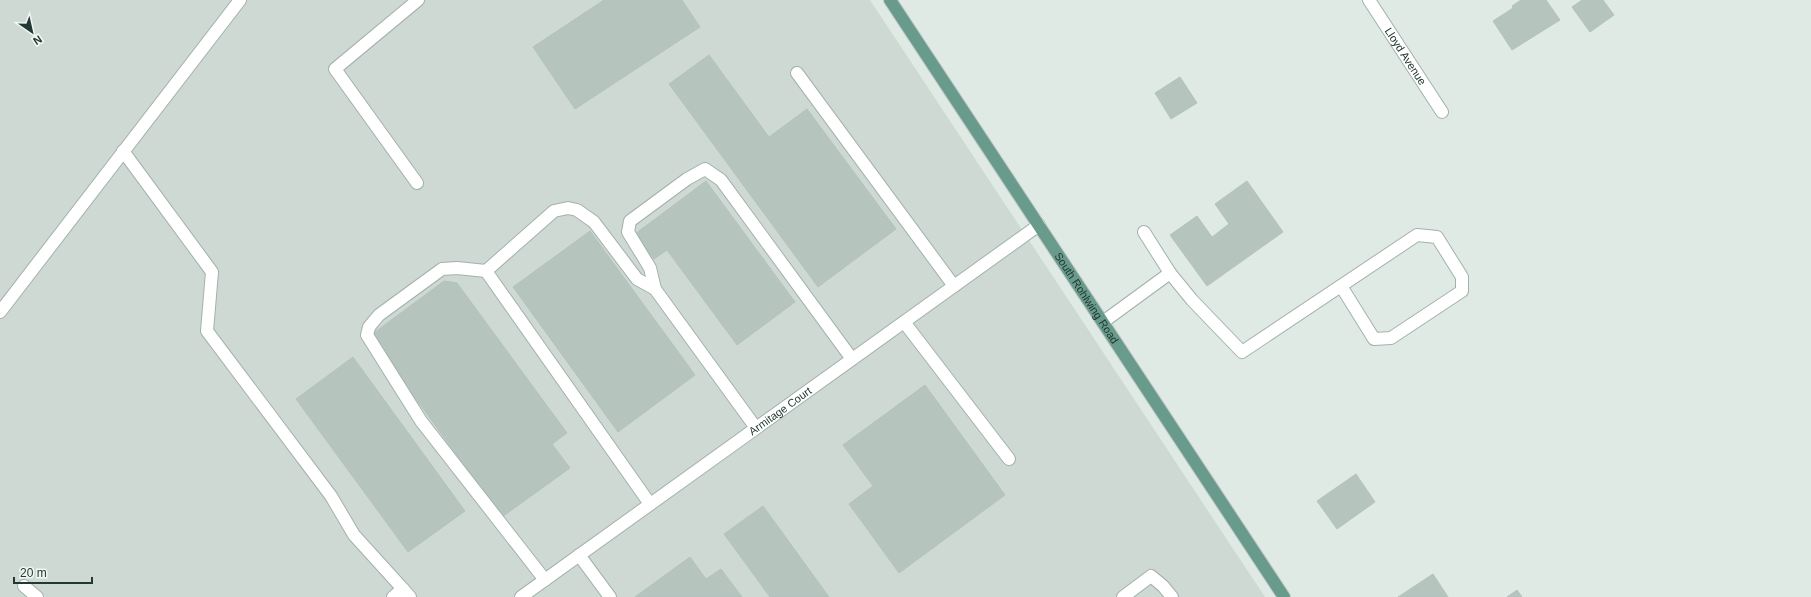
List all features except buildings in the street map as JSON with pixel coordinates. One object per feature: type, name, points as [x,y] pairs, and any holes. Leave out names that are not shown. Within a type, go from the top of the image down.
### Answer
[{"type":"main road","name":"South Rohlwing Road","points":[[890,0],[1284,597]]},
{"type":"street","points":[[0,312],[240,0]]},
{"type":"street","points":[[417,183],[335,69],[418,0]]},
{"type":"street","name":"Lloyd Avenue","points":[[1369,0],[1442,112]]},
{"type":"street","points":[[797,74],[954,286]]},
{"type":"street","points":[[123,151],[212,272],[206,331],[331,496],[354,535],[406,593],[393,597]]},
{"type":"street","points":[[756,428],[655,289],[650,268],[628,232],[630,221],[687,180],[705,169],[720,180],[852,359]]},
{"type":"street","points":[[545,580],[421,421],[367,335],[369,327],[379,315],[442,269],[457,268],[486,271],[554,211],[568,208],[578,210],[594,222],[637,279],[655,289]]},
{"type":"street","name":"Armitage Court","points":[[521,597],[1039,225]]},
{"type":"street","points":[[1144,232],[1170,273],[1192,300],[1242,352],[1417,235],[1437,237],[1462,277],[1462,291],[1391,338],[1374,339],[1341,286]]},
{"type":"street","points":[[486,271],[650,504]]},
{"type":"street","points":[[1103,322],[1170,273]]},
{"type":"street","points":[[904,322],[1009,459]]},
{"type":"street","points":[[579,555],[610,597]]},
{"type":"street","points":[[1123,597],[1151,576],[1163,586],[1172,597]]},
{"type":"street","points":[[24,586],[37,597]]},
{"type":"shaded area","points":[[0,0],[870,0],[1265,597],[0,597]]}]
